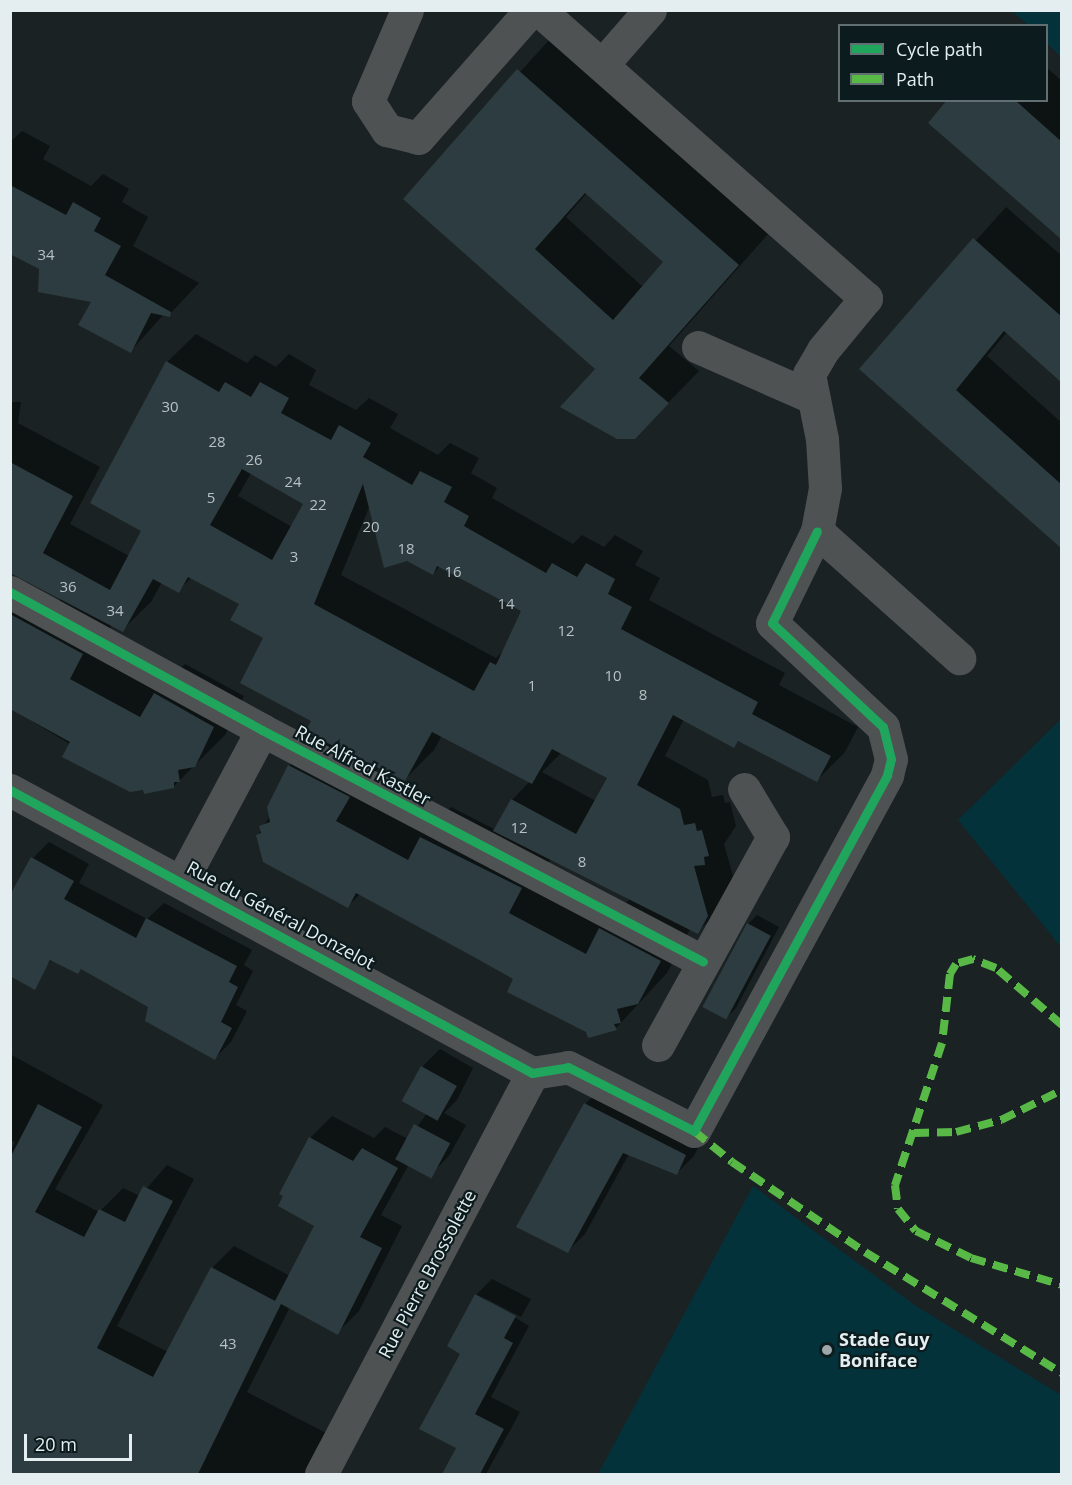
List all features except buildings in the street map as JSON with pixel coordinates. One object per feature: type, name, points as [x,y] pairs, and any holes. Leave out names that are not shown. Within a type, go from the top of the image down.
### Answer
[{"type":"street","points":[[406,10],[368,100],[387,130],[418,138],[531,10]]},
{"type":"street","points":[[532,1073],[568,1067],[694,1131],[887,775],[891,759],[883,727],[772,623],[817,531],[825,488],[822,439],[809,374],[823,350],[866,298],[539,10]]},
{"type":"street","points":[[602,65],[650,10]]},
{"type":"street","points":[[698,347],[812,397]]},
{"type":"street","points":[[817,531],[959,658]]},
{"type":"street","name":"Rue Alfred Kastler","points":[[10,592],[262,730],[703,962]]},
{"type":"street","points":[[182,880],[262,730]]},
{"type":"street","points":[[658,1046],[773,837],[744,789]]},
{"type":"street","name":"Rue du Général Donzelot","points":[[10,790],[182,880],[532,1073]]},
{"type":"street","name":"Rue Pierre Brossolette","points":[[321,1474],[532,1073]]},
{"type":"shaded area","points":[[1012,11],[1061,11],[1061,57],[1048,44],[1048,24],[1027,24]]},
{"type":"shaded area","points":[[1061,719],[1061,947],[958,820]]},
{"type":"shaded area","name":"Stade Guy Boniface","points":[[753,1186],[916,1306],[1061,1395],[1061,1474],[598,1474]]},
{"type":"marked path","points":[[1062,1025],[996,968],[973,959],[956,964],[950,974],[942,1043],[895,1185],[898,1209],[916,1231],[971,1258],[1062,1285]]},
{"type":"marked path","points":[[914,1133],[956,1132],[1001,1120],[1062,1090]]},
{"type":"marked path","points":[[694,1131],[732,1162],[865,1252],[1062,1373]]},
{"type":"cycle path","points":[[10,790],[532,1073],[568,1067],[694,1131],[887,775],[891,759],[883,727],[772,623],[817,531]]},
{"type":"cycle path","points":[[10,592],[262,730],[703,962]]},
{"type":"place","name":"Stade Guy Boniface","points":[[827,1350]]}]
